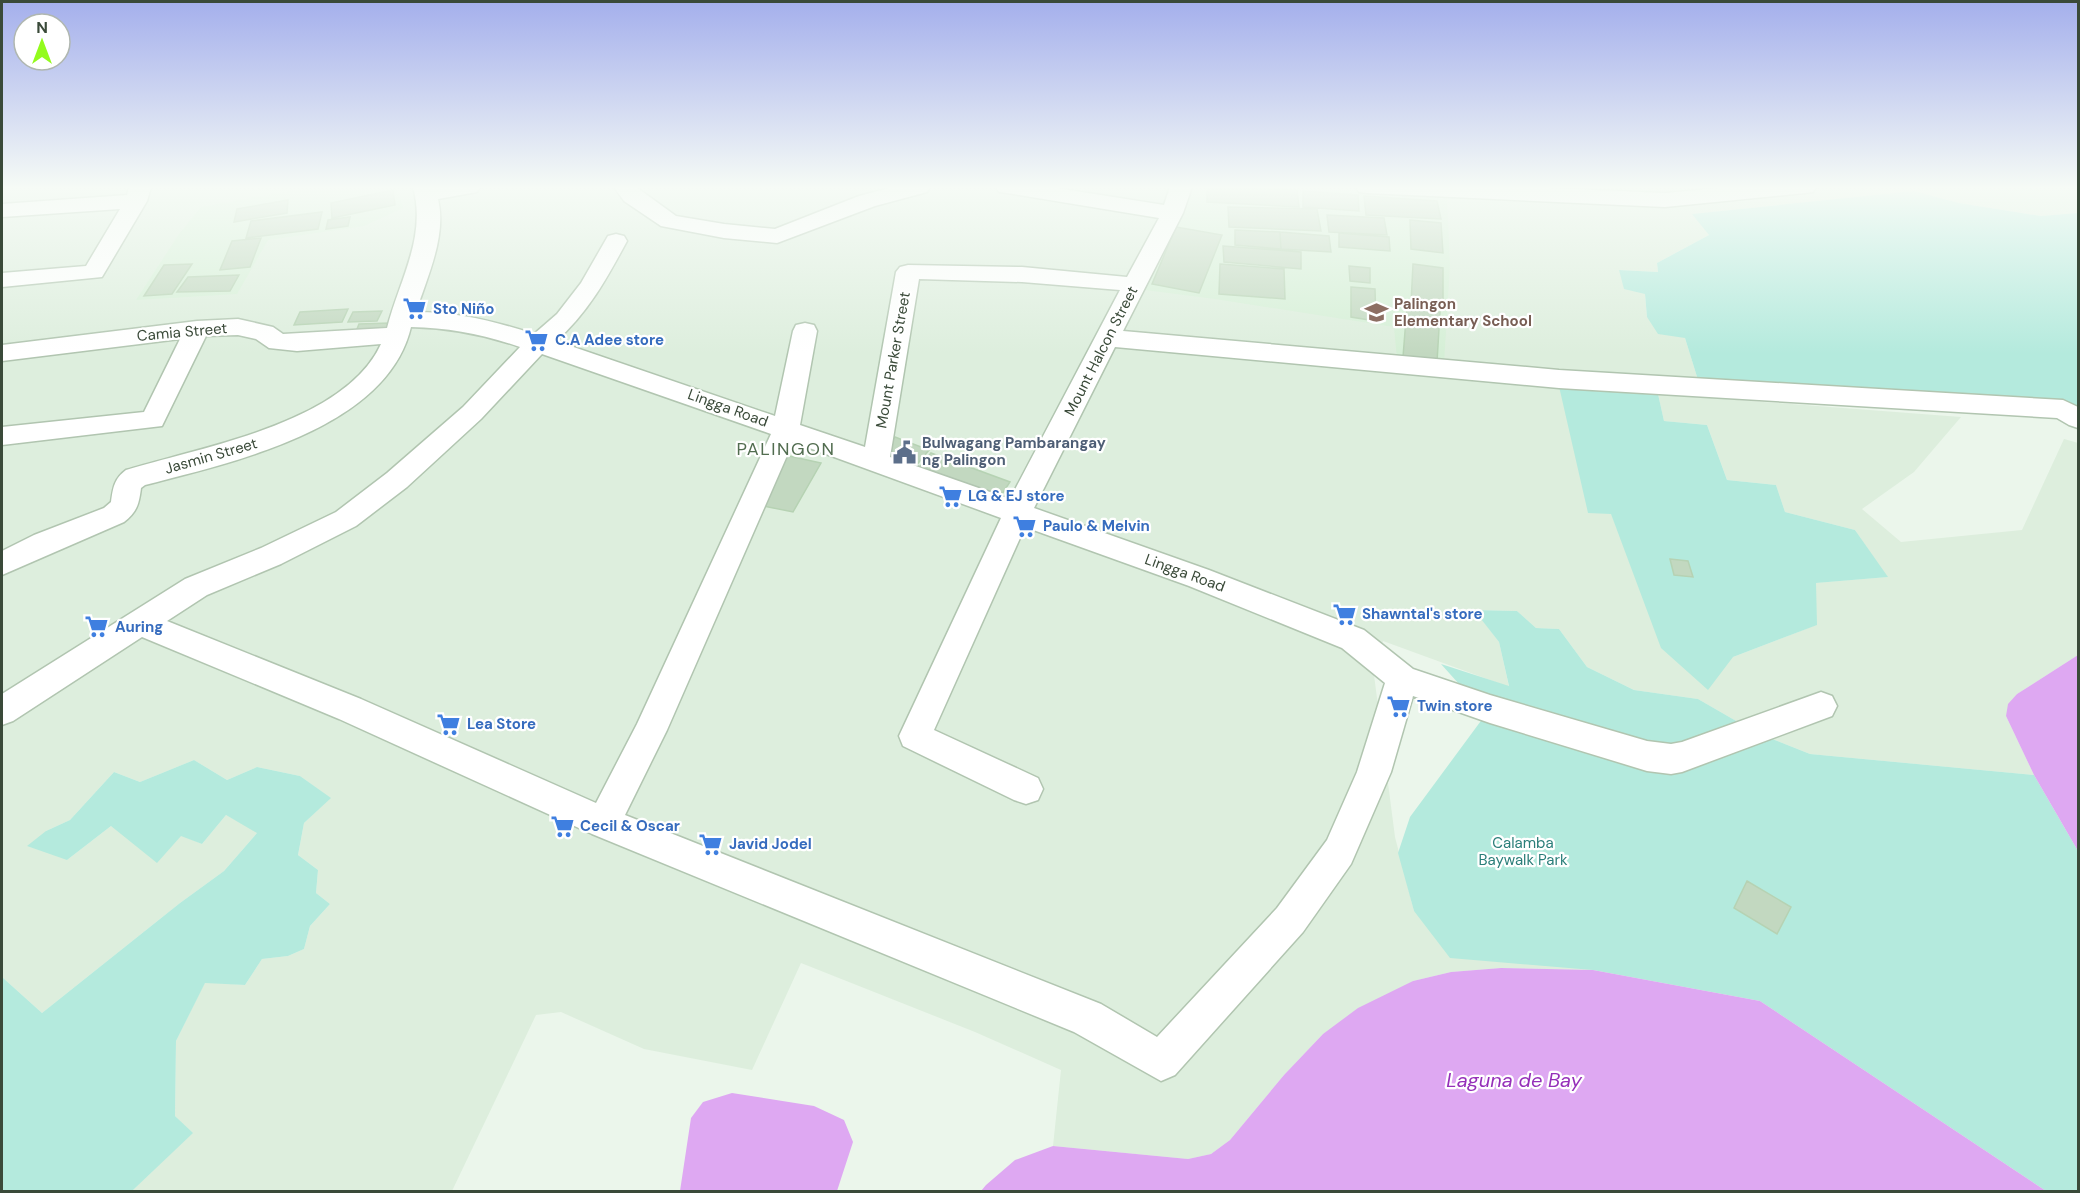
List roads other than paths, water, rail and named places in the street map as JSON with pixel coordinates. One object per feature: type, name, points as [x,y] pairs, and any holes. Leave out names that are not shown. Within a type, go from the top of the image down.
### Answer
[{"type":"street","points":[[2,280],[94,272],[111,243]]},
{"type":"street","points":[[399,327],[425,243]]},
{"type":"street","points":[[2,711],[196,587],[271,556],[346,519],[397,480],[472,413],[536,345],[566,319],[585,295],[615,243]]},
{"type":"street","name":"Mount Halcon Street","points":[[1026,789],[915,736],[1017,513],[1157,243]]},
{"type":"street","name":"Mount Parker Street","points":[[876,460],[908,272],[1031,274],[1136,285]]},
{"type":"street","name":"Lingga Road","points":[[399,327],[447,320],[487,327],[876,460],[1199,578],[1353,639],[1401,679]]},
{"type":"street","name":"Camia Street","points":[[2,353],[197,329],[238,327],[264,333],[278,342],[297,343],[399,327]]},
{"type":"street","name":"Jasmin Street","points":[[2,564],[44,543],[114,515],[124,507],[128,483],[136,477],[261,442],[339,406],[366,384],[386,360],[399,327]]},
{"type":"street","points":[[2,436],[153,420],[197,329]]},
{"type":"street","points":[[604,823],[651,730],[786,429],[805,331]]},
{"type":"street","points":[[1109,338],[1559,379],[2063,409],[2079,419]]},
{"type":"street","points":[[138,622],[350,709],[604,823],[1087,1018],[1161,1061],[1290,920],[1339,852],[1374,772],[1401,679],[1490,709],[1660,759],[1682,757],[1821,706]]},
{"type":"water","points":[[2078,655],[2078,851],[2034,775],[2006,716],[2008,704],[2017,694]]},
{"type":"water","name":"Laguna de Bay","points":[[1501,968],[1593,970],[1760,1001],[2046,1191],[981,1191],[1015,1160],[1053,1146],[1188,1159],[1211,1154],[1230,1140],[1284,1075],[1323,1034],[1358,1008],[1413,981],[1451,972]]},
{"type":"water","points":[[732,1093],[814,1106],[844,1120],[853,1142],[837,1191],[680,1191],[691,1118],[703,1102]]},
{"type":"place","name":"Sto Niño","points":[[415,309]]},
{"type":"place","name":"Palingon Elementary School","points":[[1376,313]]},
{"type":"place","name":"C.A Adee store","points":[[537,340]]},
{"type":"place","name":"Bulwagang Pambarangay ng Palingon","points":[[904,452]]},
{"type":"place","name":"LG & EJ store","points":[[950,496]]},
{"type":"place","name":"Paulo & Melvin","points":[[1025,526]]},
{"type":"place","name":"Shawntal's store","points":[[1344,614]]},
{"type":"place","name":"Auring","points":[[97,627]]},
{"type":"place","name":"Twin store","points":[[1399,706]]},
{"type":"place","name":"Lea Store","points":[[449,724]]},
{"type":"place","name":"Cecil & Oscar","points":[[562,826]]},
{"type":"place","name":"Javid Jodel","points":[[711,844]]},
{"type":"district","name":"PALINGON","points":[[786,449]]},
{"type":"park label","name":"Calamba Baywalk Park","points":[[1523,852]]}]
